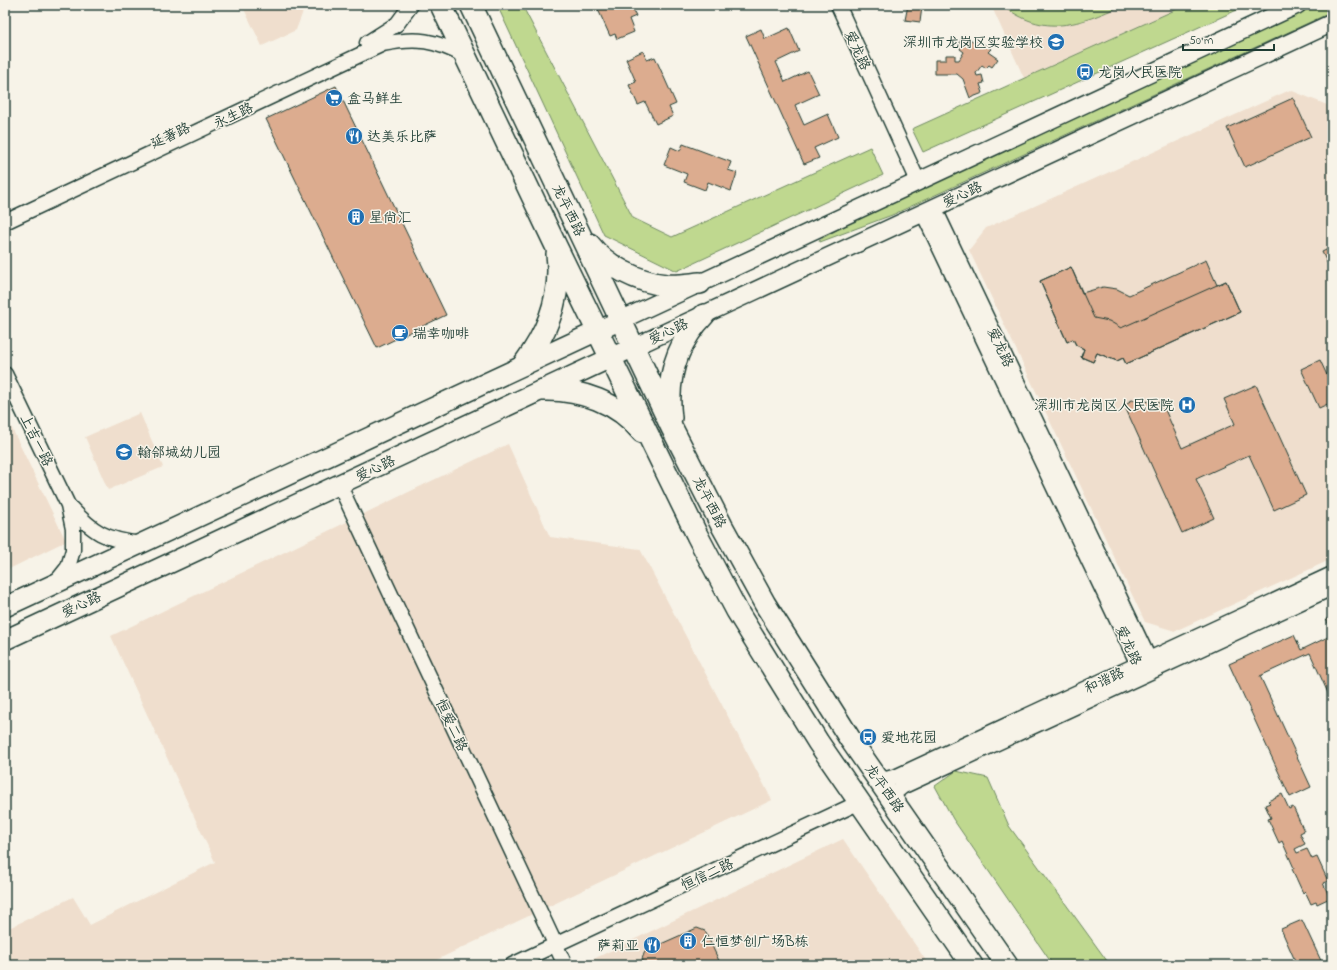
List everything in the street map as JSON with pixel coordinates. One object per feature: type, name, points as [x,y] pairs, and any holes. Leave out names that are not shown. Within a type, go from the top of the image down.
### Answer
[{"type":"main road","name":"龙平西路","points":[[441,5],[654,447],[697,535],[737,611],[818,742],[858,803],[972,965]]},
{"type":"main road","name":"龙平西路","points":[[471,5],[672,428],[722,526],[765,604],[846,733],[1007,965]]},
{"type":"main road","points":[[580,232],[591,247],[606,260],[621,270],[638,278],[667,285],[700,283]]},
{"type":"main road","points":[[524,364],[538,346],[546,329],[552,310],[558,269],[556,246]]},
{"type":"main road","points":[[672,428],[670,404],[671,381],[676,361],[690,330],[704,314]]},
{"type":"main road","name":"爱心路","points":[[5,607],[621,320]]},
{"type":"main road","name":"爱心路","points":[[5,640],[634,347]]},
{"type":"main road","points":[[543,356],[556,357],[563,364],[564,373],[550,387],[575,392],[606,403],[637,426],[654,447]]},
{"type":"street","name":"延著路","points":[[5,212],[380,37],[397,24],[411,5]]},
{"type":"street","name":"爱龙路","points":[[838,5],[918,181]]},
{"type":"street","name":"爱心路","points":[[621,320],[1297,5]]},
{"type":"street","name":"爱心路","points":[[634,347],[1332,23]]},
{"type":"street","name":"永生路","points":[[5,222],[383,44],[405,40],[427,41],[447,46],[465,56]]},
{"type":"street","name":"爱龙路","points":[[929,210],[1143,666]]},
{"type":"street","name":"上吉一路","points":[[5,374],[68,505],[73,529],[74,550],[68,567],[54,584]]},
{"type":"street","name":"恒爱二路","points":[[339,484],[565,965]]},
{"type":"street","name":"上吉一路","points":[[68,505],[85,524],[102,535],[120,541],[141,544]]},
{"type":"street","name":"和谐路","points":[[894,802],[896,792],[902,787],[1143,666],[1332,574]]},
{"type":"street","name":"和谐路","points":[[876,775],[886,779],[897,776],[1143,666],[1332,588]]},
{"type":"street","name":"恒信二路","points":[[512,965],[858,803]]},
{"type":"shaded area","points":[[242,5],[302,5],[304,9],[296,30],[262,46]]},
{"type":"shaded area","name":"深圳市龙岗区实验学校","points":[[991,5],[1186,5],[1024,78]]},
{"type":"shaded area","name":"深圳市龙岗区人民医院","points":[[1290,90],[1332,107],[1332,559],[1175,631],[1145,622],[969,250],[986,228]]},
{"type":"shaded area","name":"翰邻城幼儿园","points":[[140,413],[163,467],[108,490],[85,437]]},
{"type":"shaded area","points":[[5,414],[66,541],[5,571]]},
{"type":"shaded area","points":[[508,444],[550,537],[640,549],[772,800],[426,965],[5,965],[5,930],[73,897],[90,925],[215,862],[111,636]]},
{"type":"shaded area","points":[[843,839],[929,965],[581,965]]},
{"type":"green space","points":[[497,5],[522,5],[633,218],[672,237],[870,147],[883,175],[677,271],[604,235]]},
{"type":"green space","points":[[1002,5],[1123,5],[1091,18],[1076,22],[1062,25],[1047,25],[1033,22]]},
{"type":"green space","points":[[1186,5],[1248,5],[923,152],[912,129]]},
{"type":"green space","points":[[1317,5],[1332,5],[1332,12],[892,215],[820,242],[819,240],[886,202]]},
{"type":"green space","points":[[956,771],[988,778],[1009,826],[1110,965],[1053,965],[953,819],[935,786]]},
{"type":"building","points":[[596,5],[631,5],[636,16],[629,19],[634,32],[617,39],[615,34],[610,36]]},
{"type":"building","points":[[908,5],[927,5],[927,7],[922,7],[920,22],[905,20]]},
{"type":"building","points":[[789,28],[799,51],[776,62],[785,82],[808,71],[819,94],[795,105],[804,125],[828,114],[838,137],[814,148],[819,158],[804,164],[746,36],[761,29],[765,39]]},
{"type":"building","points":[[964,35],[974,42],[976,39],[991,49],[988,52],[998,59],[992,67],[989,65],[986,68],[982,65],[976,73],[977,76],[982,75],[984,83],[980,84],[983,93],[970,98],[963,79],[957,74],[935,74],[935,60],[946,60],[946,55],[955,55],[955,60],[959,60],[964,52],[960,49],[962,45],[959,43]]},
{"type":"building","points":[[643,51],[647,60],[655,57],[676,104],[669,107],[673,116],[656,124],[645,102],[638,105],[629,85],[636,82],[626,59]]},
{"type":"building","name":"星尚汇","points":[[336,86],[446,315],[377,348],[266,119]]},
{"type":"building","points":[[1293,98],[1311,137],[1245,167],[1227,128]]},
{"type":"building","points":[[683,144],[731,162],[728,170],[737,173],[731,191],[708,182],[705,190],[684,182],[687,174],[664,165],[671,147],[680,151]]},
{"type":"building","points":[[1332,247],[1332,273],[1322,252]]},
{"type":"building","points":[[1206,260],[1217,285],[1226,281],[1240,312],[1126,364],[1123,358],[1117,361],[1097,353],[1093,362],[1081,357],[1084,349],[1076,345],[1073,339],[1067,342],[1040,281],[1071,267],[1082,293],[1103,287],[1117,289],[1129,295]]},
{"type":"building","points":[[1071,267],[1094,318],[1109,321],[1121,328],[1226,281],[1240,312],[1126,364],[1123,358],[1117,361],[1097,353],[1093,362],[1081,357],[1084,349],[1076,345],[1073,339],[1067,342],[1040,281]]},
{"type":"building","points":[[1320,360],[1332,386],[1332,402],[1319,408],[1301,369]]},
{"type":"building","points":[[1256,385],[1306,495],[1274,510],[1249,455],[1196,479],[1214,518],[1182,533],[1126,409],[1127,403],[1132,400],[1162,403],[1182,448],[1235,424],[1224,399]]},
{"type":"building","points":[[1332,617],[1332,632],[1326,619]]},
{"type":"building","points":[[1294,635],[1301,650],[1328,637],[1332,645],[1332,702],[1310,653],[1260,676],[1311,787],[1290,797],[1229,664]]},
{"type":"building","points":[[1282,794],[1289,809],[1293,807],[1304,831],[1300,833],[1305,844],[1295,849],[1297,853],[1307,849],[1312,859],[1317,857],[1328,881],[1323,883],[1330,898],[1317,904],[1316,902],[1311,904],[1305,891],[1303,893],[1292,869],[1294,868],[1282,841],[1279,843],[1268,819],[1271,818],[1265,805],[1270,803],[1268,801]]},
{"type":"building","points":[[1302,920],[1323,965],[1297,965],[1281,929]]},
{"type":"building","name":"仁恒梦创广场B栋","points":[[697,928],[705,931],[721,965],[645,965],[642,959],[645,951]]},
{"type":"place","name":"深圳市龙岗区实验学校","points":[[1056,42]]},
{"type":"place","name":"龙岗人民医院","points":[[1085,72]]},
{"type":"place","name":"盒马鲜生","points":[[334,98]]},
{"type":"place","name":"达美乐比萨","points":[[354,136]]},
{"type":"place","name":"星尚汇","points":[[356,217]]},
{"type":"place","name":"瑞幸咖啡","points":[[400,333]]},
{"type":"place","name":"深圳市龙岗区人民医院","points":[[1187,405]]},
{"type":"place","name":"翰邻城幼儿园","points":[[124,452]]},
{"type":"place","name":"爱地花园","points":[[868,737]]},
{"type":"place","name":"仁恒梦创广场B栋","points":[[688,941]]},
{"type":"place","name":"萨莉亚","points":[[652,945]]}]
